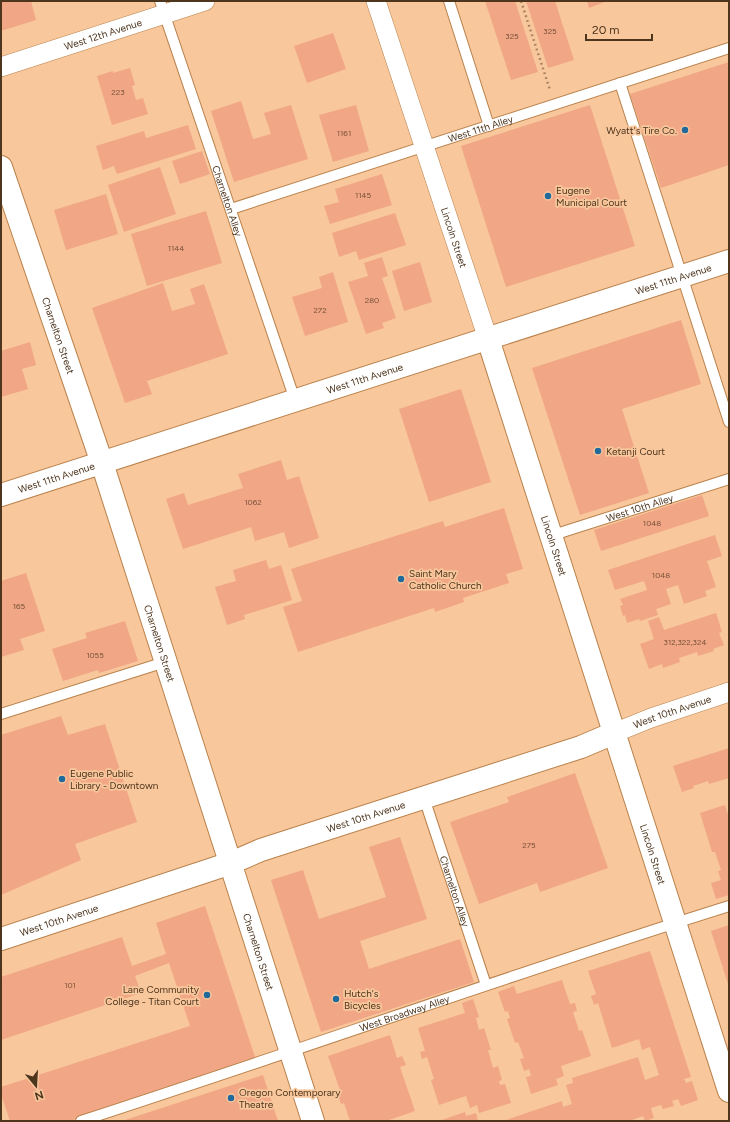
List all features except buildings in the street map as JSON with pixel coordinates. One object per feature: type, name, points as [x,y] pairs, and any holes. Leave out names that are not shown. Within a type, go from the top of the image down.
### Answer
[{"type":"street","name":"West 12th Avenue","points":[[1,67],[162,8],[205,1]]},
{"type":"street","name":"Lincoln Street","points":[[376,1],[488,339],[729,1091]]},
{"type":"street","name":"Charnelton Street","points":[[1,167],[102,463],[313,1121]]},
{"type":"street","name":"West 11th Avenue","points":[[1,495],[729,261]]},
{"type":"street","name":"West 10th Avenue","points":[[1,939],[231,863],[261,850],[581,747],[651,718],[729,692]]},
{"type":"lane","points":[[449,1],[489,126]]},
{"type":"lane","name":"Charnelton Alley","points":[[162,8],[295,400]]},
{"type":"lane","name":"West 11th Alley","points":[[231,209],[729,48]]},
{"type":"lane","points":[[620,83],[729,422]]},
{"type":"lane","name":"West 10th Alley","points":[[550,536],[729,479]]},
{"type":"lane","points":[[1,714],[165,662]]},
{"type":"lane","name":"Charnelton Alley","points":[[424,798],[486,985]]},
{"type":"lane","name":"West Broadway Alley","points":[[81,1121],[101,1118],[486,985],[729,906]]},
{"type":"path","points":[[521,1],[554,104]]},
{"type":"place","name":"Wyatt's Tire Co.","points":[[685,130]]},
{"type":"place","name":"Eugene Municipal Court","points":[[548,196]]},
{"type":"place","name":"Ketanji Court","points":[[598,451]]},
{"type":"place","name":"Saint Mary Catholic Church","points":[[401,579]]},
{"type":"place","name":"Eugene Public Library - Downtown","points":[[62,779]]},
{"type":"place","name":"Lane Community College - Titan Court","points":[[207,995]]},
{"type":"place","name":"Hutch's Bicycles","points":[[336,999]]},
{"type":"place","name":"Oregon Contemporary Theatre","points":[[231,1098]]}]
